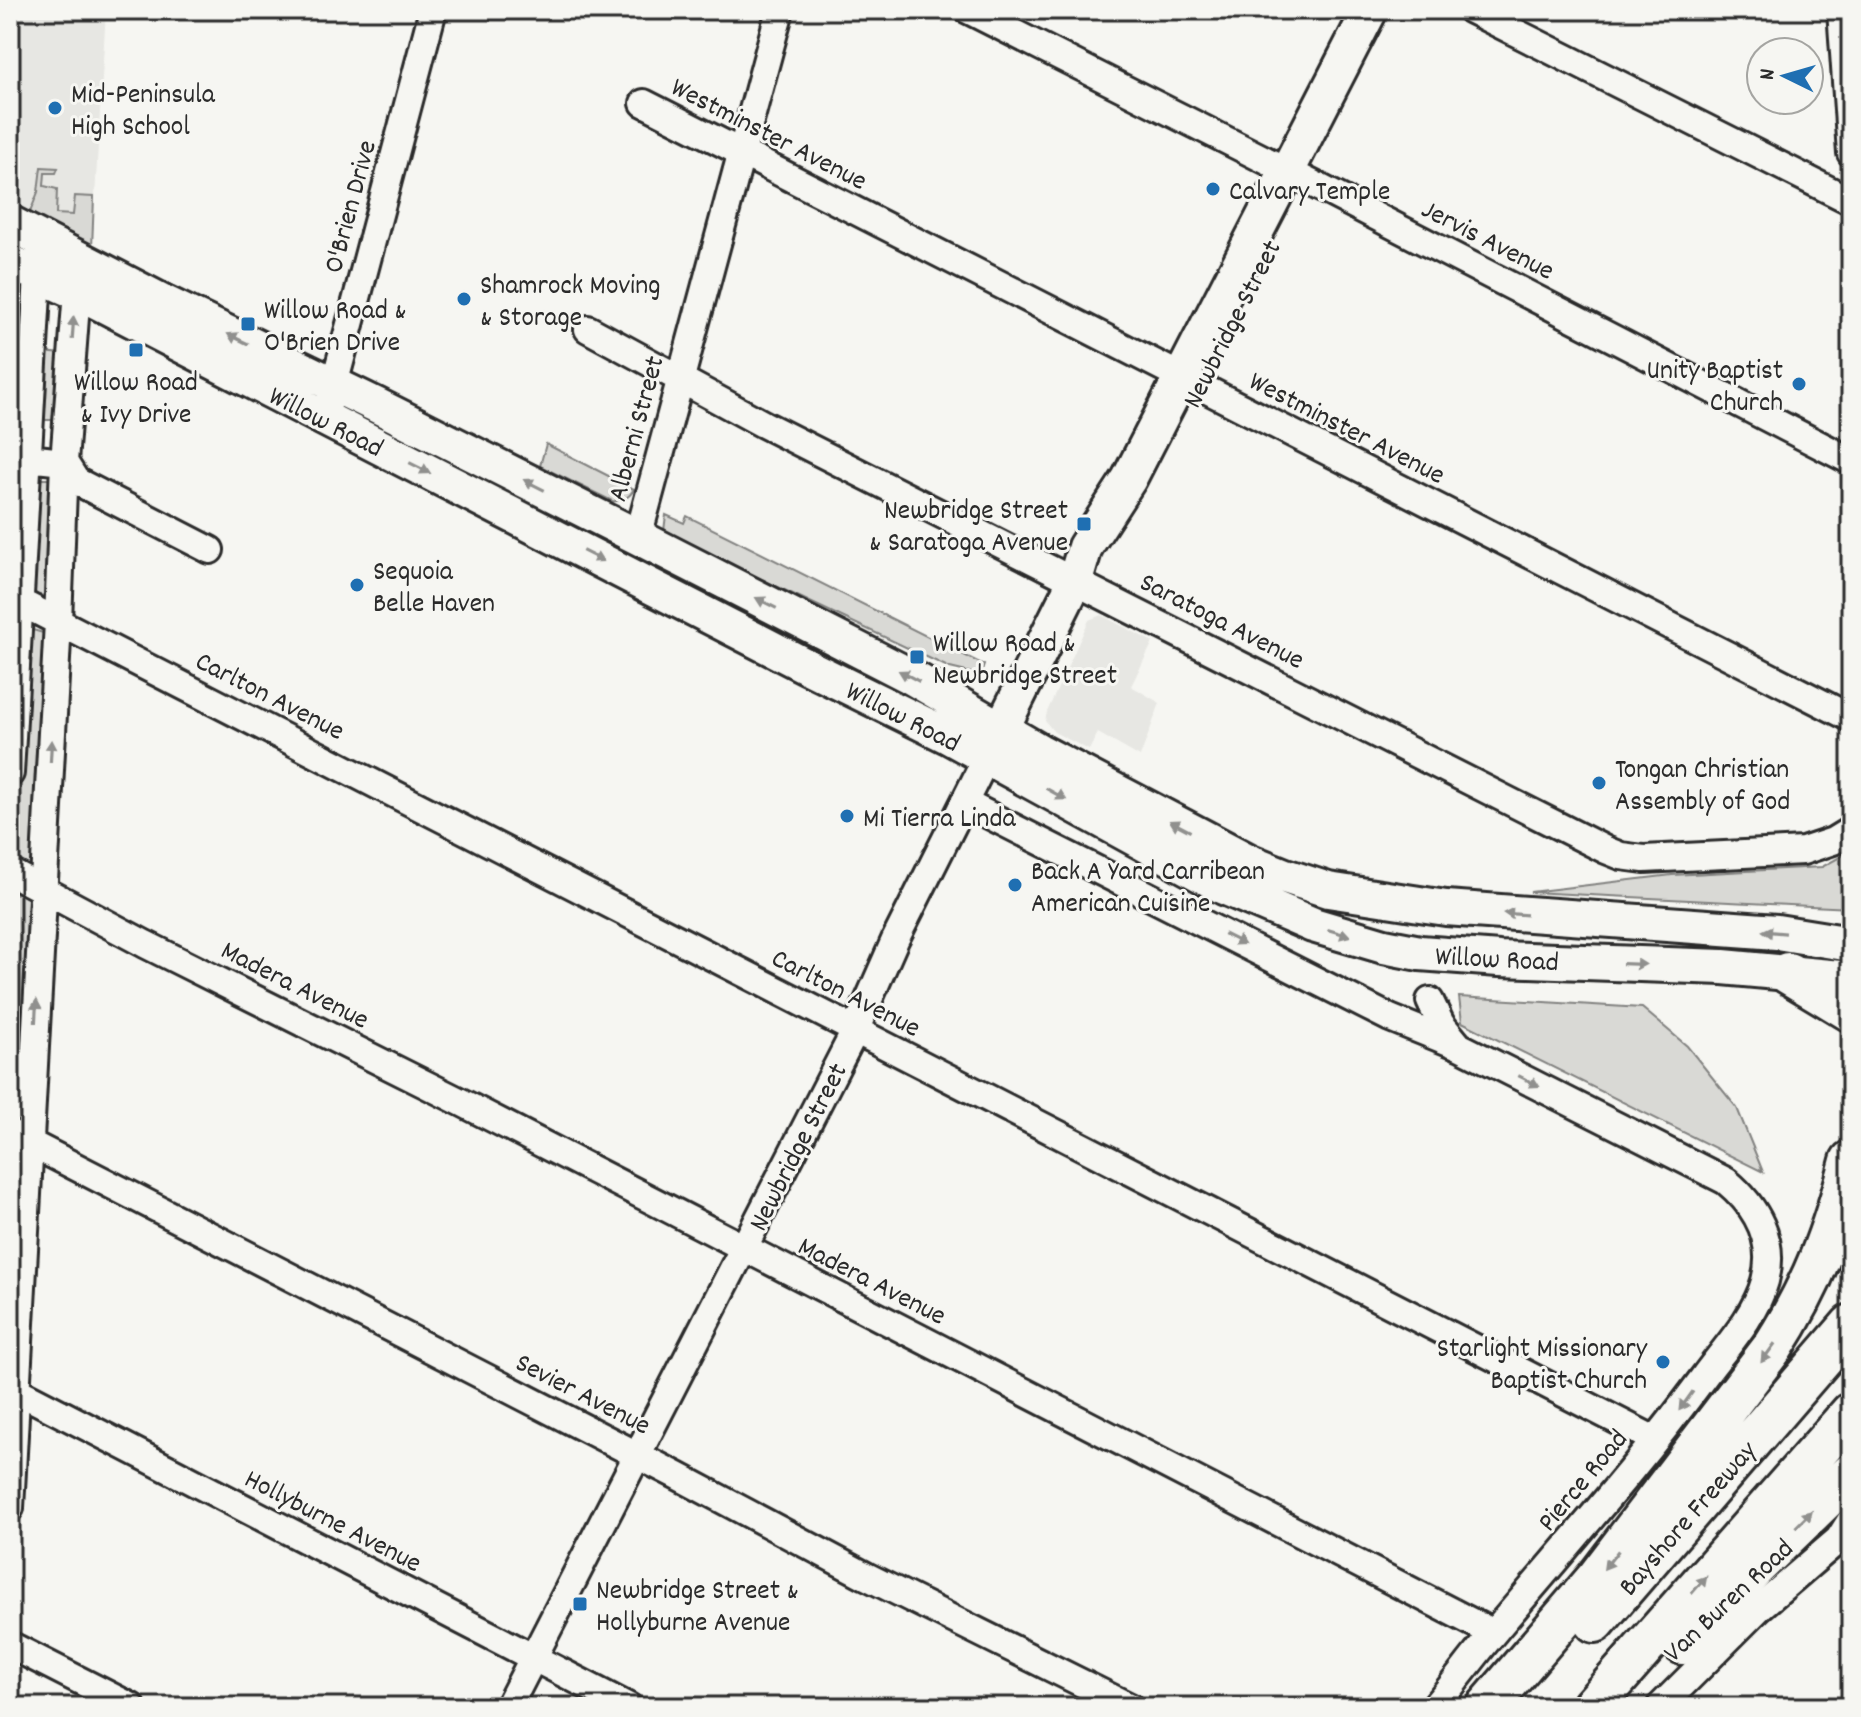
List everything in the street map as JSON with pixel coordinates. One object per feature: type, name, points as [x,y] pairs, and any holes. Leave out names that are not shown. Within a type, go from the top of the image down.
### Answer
[{"type":"highway","points":[[1788,973],[1851,1011]]},
{"type":"highway","points":[[1487,1707],[1604,1570],[1773,1347],[1815,1272],[1835,1224],[1851,1161]]},
{"type":"highway","name":"Bayshore Freeway","points":[[1520,1707],[1851,1325]]},
{"type":"highway","name":"Bayshore Freeway","points":[[1592,1707],[1851,1413]]},
{"type":"highway","points":[[1606,1707],[1655,1673],[1754,1568],[1851,1474]]},
{"type":"main road","name":"Newbridge Street","points":[[994,743],[1075,581],[1085,547],[1189,382],[1295,175],[1370,10]]},
{"type":"main road","name":"Newbridge Street","points":[[1295,175],[1390,10]]},
{"type":"main road","name":"Willow Road","points":[[10,223],[908,675],[994,743],[1039,751],[1248,861],[1328,890],[1446,908],[1777,932],[1851,944]]},
{"type":"main road","name":"Willow Road","points":[[24,269],[994,743],[1224,887],[1274,910],[1354,938],[1420,953],[1723,967],[1851,979]]},
{"type":"street","name":"O'Brien Drive","points":[[326,419],[433,10]]},
{"type":"street","name":"Alberni Street","points":[[638,537],[780,10]]},
{"type":"street","name":"Jervis Avenue","points":[[968,10],[1851,461]]},
{"type":"street","points":[[1471,10],[1851,201]]},
{"type":"street","points":[[1841,10],[1848,72],[1851,153]]},
{"type":"street","name":"Westminster Avenue","points":[[644,103],[1851,718]]},
{"type":"street","points":[[10,773],[24,269],[40,239]]},
{"type":"street","points":[[10,1508],[19,1138],[43,889],[64,462],[80,258]]},
{"type":"street","name":"Saratoga Avenue","points":[[588,329],[679,379],[1621,856],[1644,859],[1803,851],[1833,841],[1851,830]]},
{"type":"street","points":[[19,453],[64,462],[76,481],[210,550]]},
{"type":"street","name":"Carlton Avenue","points":[[15,600],[1655,1440]]},
{"type":"street","name":"Newbridge Street","points":[[508,1707],[855,1031],[895,940],[994,743]]},
{"type":"street","points":[[965,803],[1390,1018],[1459,1046]]},
{"type":"street","name":"Madera Avenue","points":[[10,872],[147,945],[1493,1633]]},
{"type":"street","points":[[1430,1001],[1441,1024],[1459,1046]]},
{"type":"street","name":"Pierce Road","points":[[1434,1707],[1669,1424],[1748,1316],[1764,1284],[1768,1250],[1765,1235],[1749,1202],[1726,1181],[1459,1046]]},
{"type":"street","name":"Sevier Avenue","points":[[19,1138],[866,1576],[1130,1707]]},
{"type":"street","name":"Hollyburne Avenue","points":[[13,1389],[629,1707]]},
{"type":"street","name":"Van Buren Road","points":[[1660,1707],[1760,1607],[1847,1531]]},
{"type":"street","points":[[10,1645],[132,1707]]},
{"type":"shaded area","name":"Mid-Peninsula High School","points":[[10,10],[106,10],[92,248],[10,205]]},
{"type":"shaded area","points":[[41,167],[58,168],[56,173],[45,173],[44,186],[57,189],[56,214],[73,215],[75,196],[94,197],[92,248],[29,215],[38,192]]},
{"type":"shaded area","points":[[42,352],[63,354],[58,420],[39,420]]},
{"type":"shaded area","points":[[546,444],[634,489],[625,498],[612,501],[540,466]]},
{"type":"shaded area","points":[[34,479],[48,479],[58,485],[50,596],[38,595],[28,588]]},
{"type":"shaded area","points":[[666,515],[684,523],[687,516],[984,665],[982,671],[975,674],[950,668],[674,538],[664,531]]},
{"type":"shaded area","points":[[1101,615],[1153,642],[1131,686],[1160,703],[1140,757],[1098,733],[1089,750],[1054,732],[1045,721],[1089,620]]},
{"type":"shaded area","points":[[26,628],[50,635],[35,864],[22,865],[12,855]]},
{"type":"shaded area","points":[[1851,851],[1851,908],[1530,892],[1672,875],[1822,867]]},
{"type":"shaded area","points":[[22,892],[34,902],[20,1120],[10,1118],[10,906],[11,895]]},
{"type":"shaded area","points":[[1459,997],[1642,1008],[1687,1046],[1737,1108],[1763,1172],[1462,1022]]},
{"type":"place","name":"Mid-Peninsula High School","points":[[55,108]]},
{"type":"place","name":"Calvary Temple","points":[[1213,189]]},
{"type":"place","name":"Shamrock Moving & Storage","points":[[464,299]]},
{"type":"place","name":"Willow Road & O'Brien Drive","points":[[248,324]]},
{"type":"place","name":"Willow Road & Ivy Drive","points":[[136,350]]},
{"type":"place","name":"Unity Baptist Church","points":[[1799,384]]},
{"type":"place","name":"Newbridge Street & Saratoga Avenue","points":[[1084,524]]},
{"type":"place","name":"Sequoia Belle Haven","points":[[357,585]]},
{"type":"place","name":"Willow Road & Newbridge Street","points":[[917,657]]},
{"type":"place","name":"Tongan Christian Assembly of God","points":[[1599,783]]},
{"type":"place","name":"Mi Tierra Linda","points":[[847,816]]},
{"type":"place","name":"Back A Yard Carribean American Cuisine","points":[[1015,885]]},
{"type":"place","name":"Starlight Missionary Baptist Church","points":[[1663,1362]]},
{"type":"place","name":"Newbridge Street & Hollyburne Avenue","points":[[580,1604]]}]
